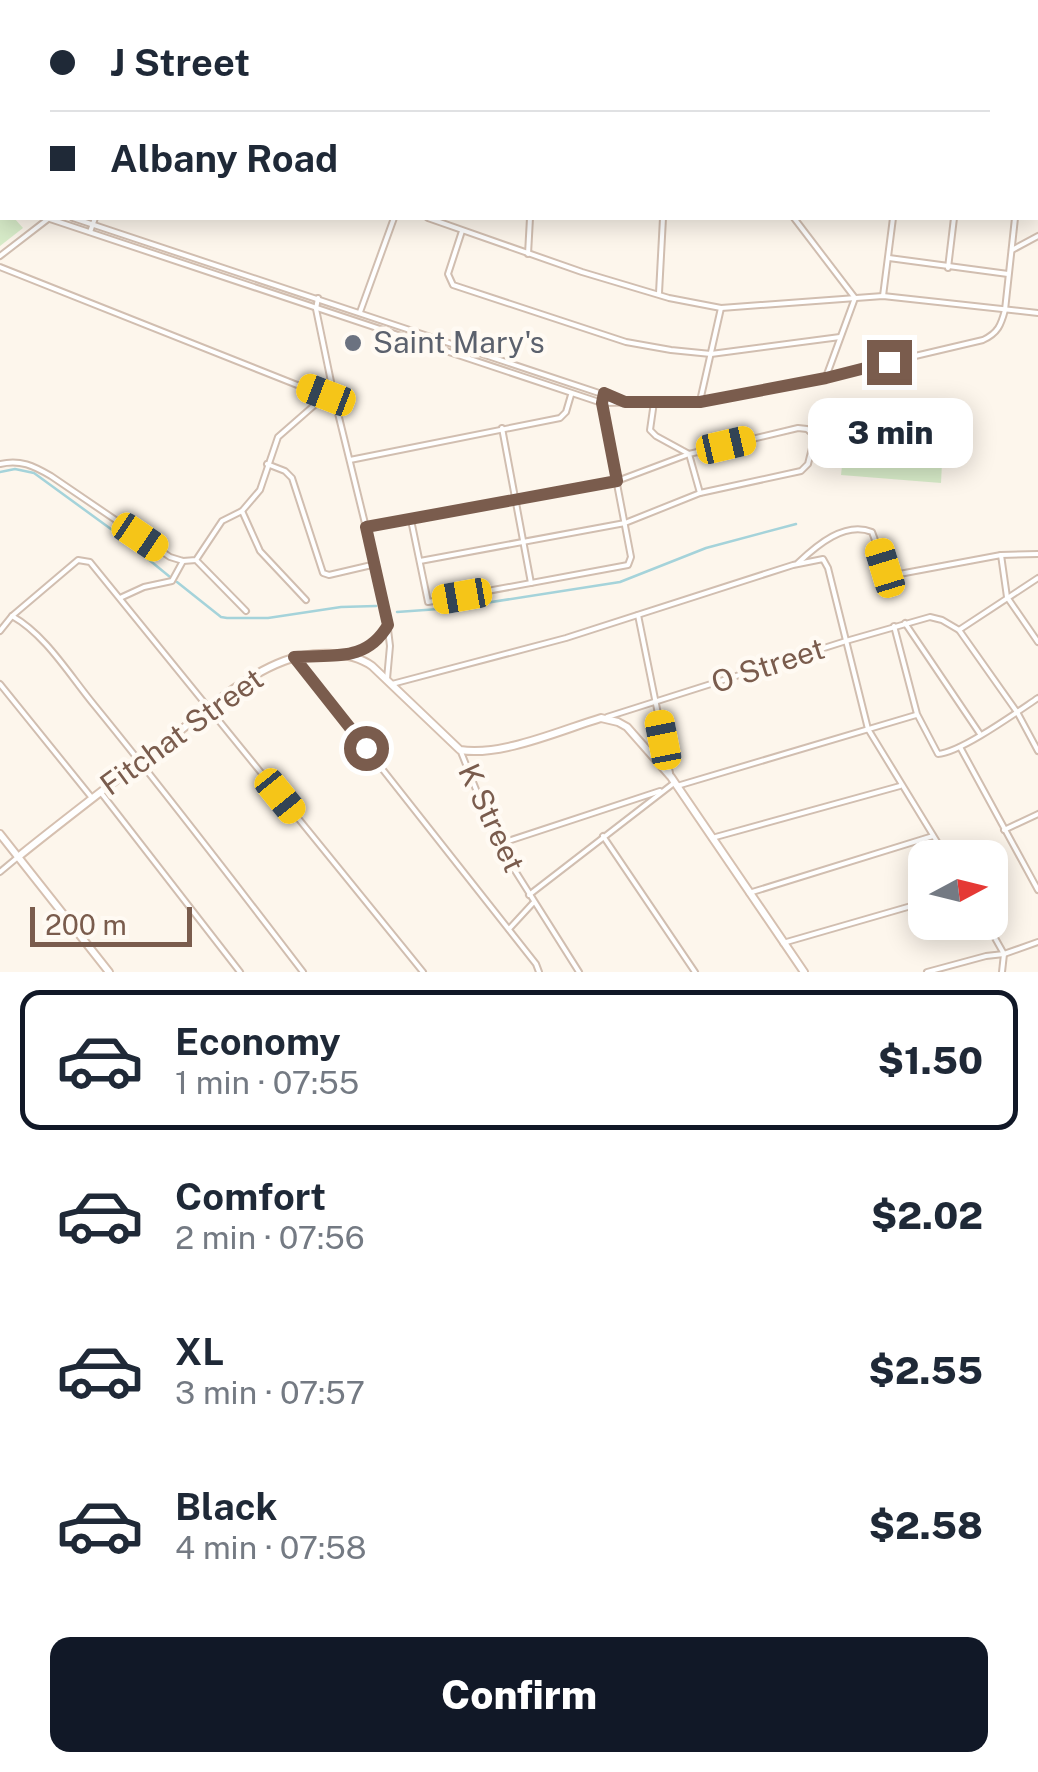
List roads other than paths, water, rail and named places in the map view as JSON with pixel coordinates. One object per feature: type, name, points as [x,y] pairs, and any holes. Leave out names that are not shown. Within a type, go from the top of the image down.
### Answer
[{"type":"street","points":[[0,256],[46,220]]},
{"type":"street","points":[[55,220],[602,403],[700,402],[826,378],[984,340],[998,330],[1005,310],[1015,220]]},
{"type":"street","points":[[360,312],[393,220]]},
{"type":"street","points":[[434,220],[659,295],[721,308],[883,296],[1038,313]]},
{"type":"street","points":[[528,254],[530,220]]},
{"type":"street","points":[[659,295],[663,220]]},
{"type":"street","points":[[796,220],[854,298]]},
{"type":"street","points":[[883,296],[892,220]]},
{"type":"street","points":[[948,268],[954,220]]},
{"type":"street","points":[[90,232],[94,221],[625,402]]},
{"type":"street","points":[[463,230],[448,274],[457,287],[626,342],[711,354],[840,337]]},
{"type":"street","points":[[1012,250],[1038,236]]},
{"type":"street","points":[[889,258],[1008,274]]},
{"type":"street","points":[[199,269],[202,260]]},
{"type":"street","points":[[0,267],[335,400]]},
{"type":"street","points":[[256,288],[258,278]]},
{"type":"street","points":[[318,298],[316,309],[335,400],[388,625],[390,682]]},
{"type":"street","points":[[826,378],[854,298]]},
{"type":"street","points":[[700,402],[721,308]]},
{"type":"street","points":[[413,340],[416,332]]},
{"type":"street","points":[[529,378],[532,369]]},
{"type":"street","points":[[411,520],[428,602],[628,566],[631,557],[602,403],[604,393]]},
{"type":"street","points":[[350,460],[560,418],[572,394]]},
{"type":"street","points":[[196,560],[222,521],[242,510],[260,490],[278,437],[326,395]]},
{"type":"street","points":[[654,402],[650,430],[690,454],[700,493]]},
{"type":"street","points":[[502,428],[531,583]]},
{"type":"street","points":[[366,527],[617,481],[690,454],[798,428],[807,428],[815,436],[808,464],[801,472],[700,493],[625,524],[420,561]]},
{"type":"street","points":[[0,464],[19,462],[32,466],[170,557],[196,560]]},
{"type":"street","points":[[268,464],[285,470],[292,478],[323,573],[376,564]]},
{"type":"street","points":[[242,510],[260,550],[306,600]]},
{"type":"street","points":[[797,564],[816,545],[855,529],[872,532],[885,568],[894,575],[1000,555],[1038,554]]},
{"type":"street","points":[[1000,555],[1007,597],[1038,642]]},
{"type":"street","points":[[390,682],[566,638],[818,558],[828,568],[868,730],[936,840]]},
{"type":"street","points":[[1,628],[78,560],[90,562],[423,972]]},
{"type":"street","points":[[196,560],[246,612]]},
{"type":"street","points":[[120,598],[172,581],[184,561]]},
{"type":"street","points":[[1038,578],[959,630],[1017,712],[1038,751]]},
{"type":"street","points":[[638,615],[674,782]]},
{"type":"street","points":[[12,616],[32,630],[141,761],[303,972]]},
{"type":"street","name":"O Street","points":[[460,750],[496,750],[905,623],[930,617],[959,630]]},
{"type":"street","points":[[905,623],[980,734]]},
{"type":"street","points":[[351,655],[370,648],[388,625]]},
{"type":"street","points":[[894,626],[917,714],[938,754],[960,747],[1038,698]]},
{"type":"street","points":[[351,655],[390,682]]},
{"type":"street","name":"Fitchat Street","points":[[18,857],[261,672],[294,657],[351,655]]},
{"type":"street","points":[[294,657],[510,929],[539,972]]},
{"type":"street","name":"K Street","points":[[390,682],[460,750],[498,844],[579,972]]},
{"type":"street","points":[[0,684],[92,798]]},
{"type":"street","points":[[529,895],[674,782],[917,714]]},
{"type":"street","points":[[601,718],[627,727],[674,782],[804,972]]},
{"type":"street","points":[[960,747],[1038,890]]},
{"type":"street","points":[[712,838],[901,785]]},
{"type":"street","points":[[498,844],[665,790]]},
{"type":"street","points":[[100,791],[240,972]]},
{"type":"street","points":[[1004,830],[1038,814]]},
{"type":"street","points":[[0,834],[109,972]]},
{"type":"street","points":[[602,836],[694,972]]},
{"type":"street","points":[[749,892],[933,836]]},
{"type":"street","points":[[0,872],[18,857]]},
{"type":"street","points":[[510,929],[534,902]]},
{"type":"street","points":[[783,943],[908,907]]},
{"type":"street","points":[[996,940],[1004,954],[1002,972]]},
{"type":"street","points":[[927,972],[1038,942]]},
{"type":"street","points":[[959,972],[963,963]]},
{"type":"waterway","points":[[0,472],[15,469],[34,473],[170,577]]},
{"type":"waterway","points":[[397,612],[453,608],[620,582],[706,548],[796,524]]},
{"type":"waterway","points":[[177,582],[227,618],[268,618],[376,606]]},
{"type":"place","name":"Saint Mary's","points":[[353,343]]}]
